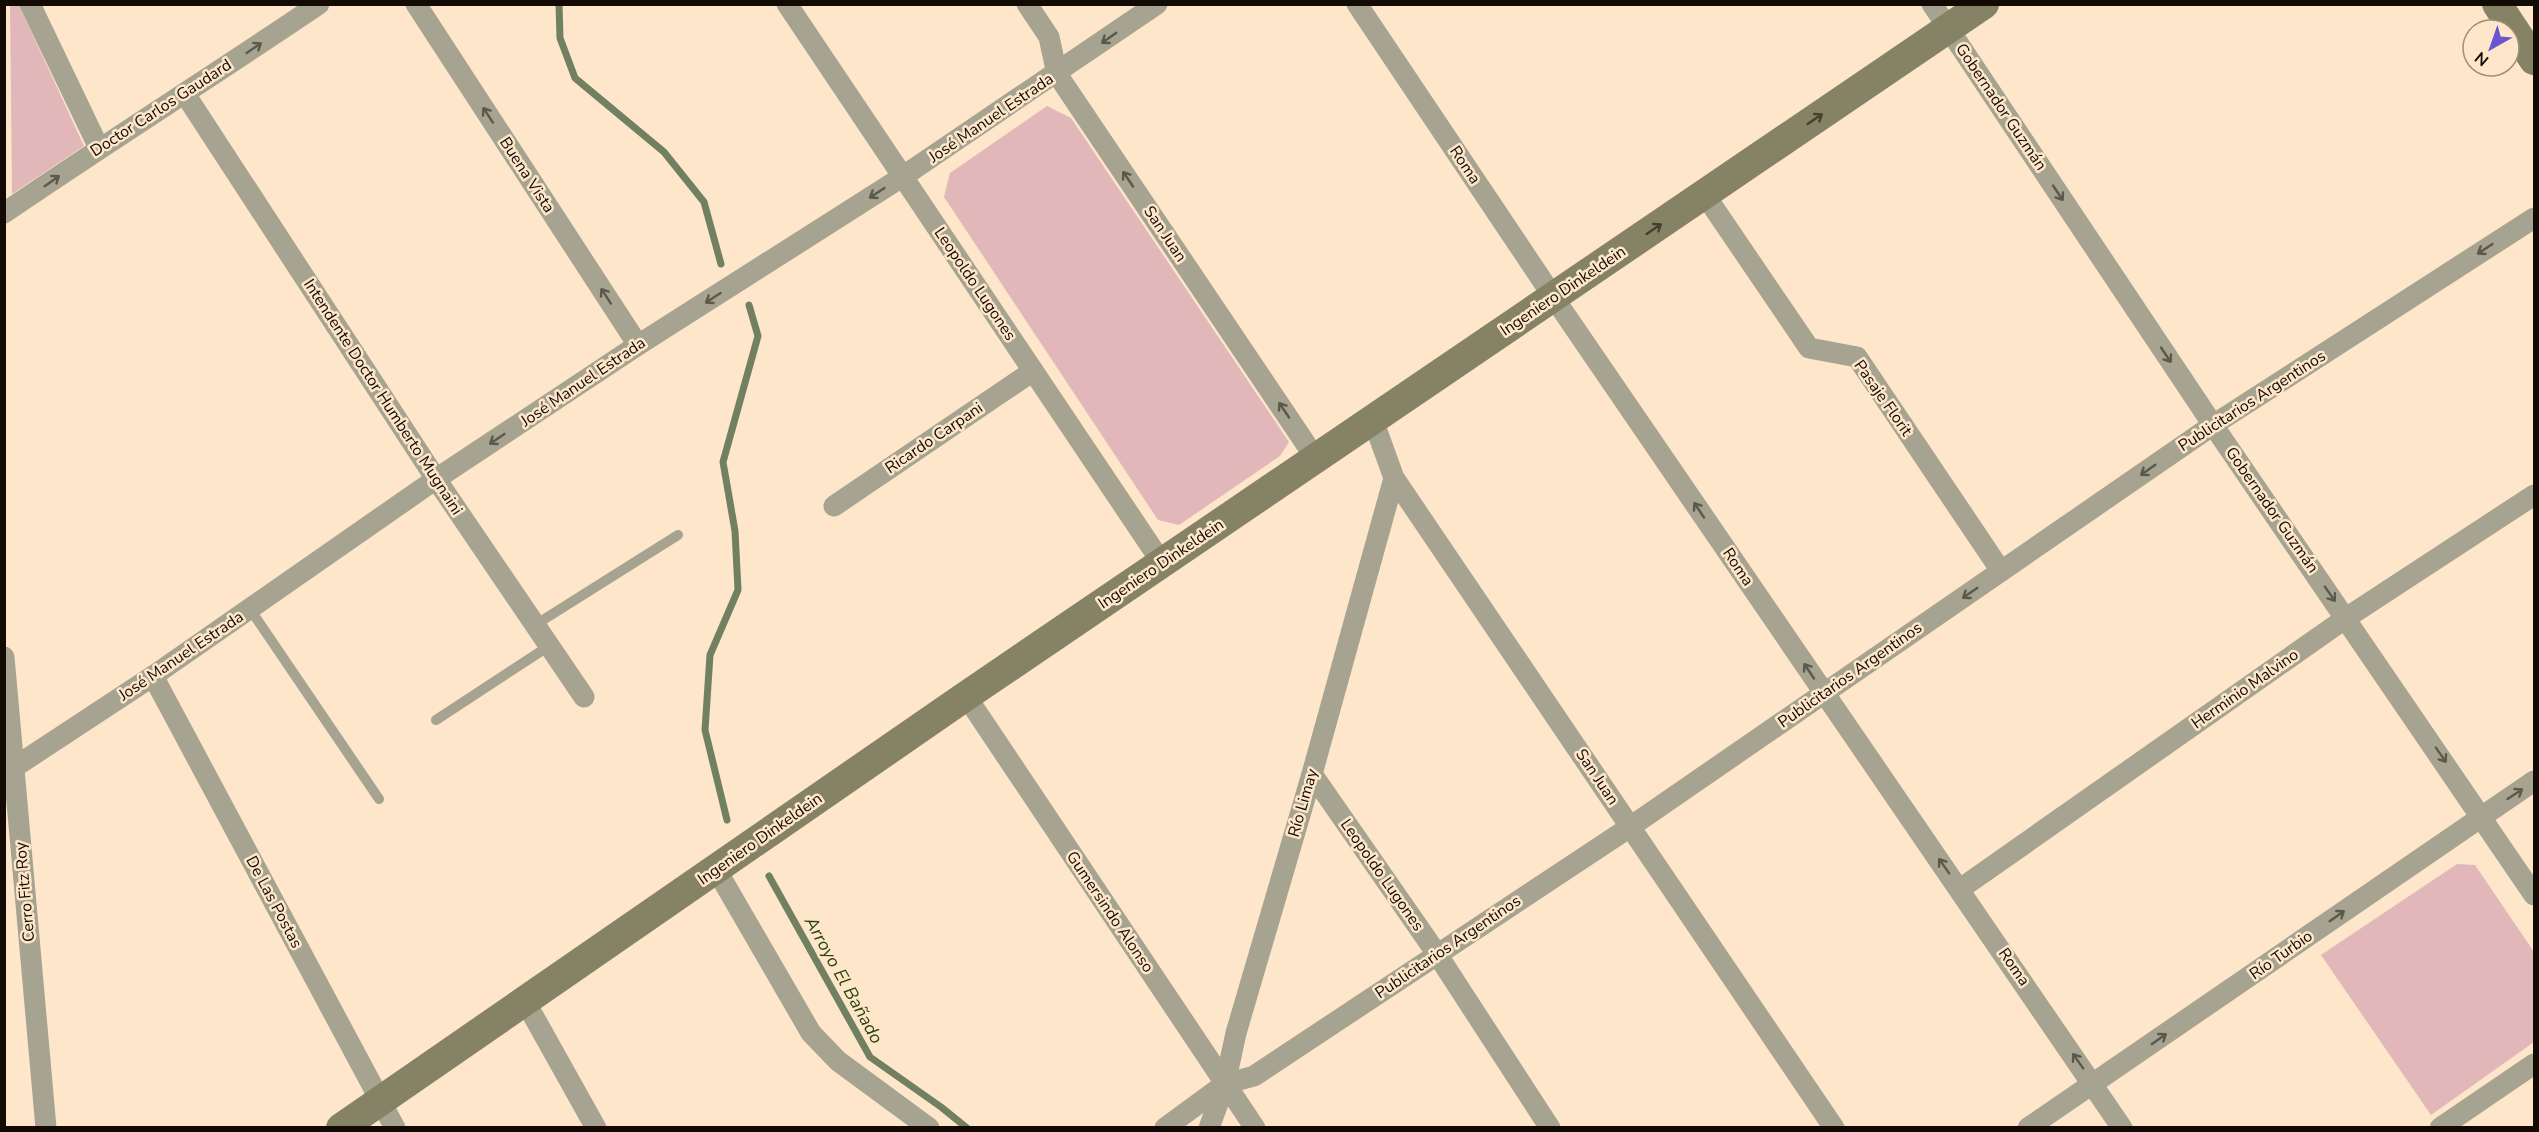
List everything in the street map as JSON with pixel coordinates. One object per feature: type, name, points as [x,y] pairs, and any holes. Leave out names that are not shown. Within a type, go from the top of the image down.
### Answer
[{"type":"main road","name":"Ingeniero Dinkeldein","points":[[341,1128],[966,696],[1705,195],[1940,16],[1984,4]]},
{"type":"main road","points":[[2497,4],[2535,60]]},
{"type":"street","points":[[30,4],[99,148]]},
{"type":"street","name":"Doctor Carlos Gaudard","points":[[4,213],[319,4]]},
{"type":"street","name":"Buena Vista","points":[[416,4],[638,345]]},
{"type":"street","name":"Leopoldo Lugones","points":[[787,4],[1162,563]]},
{"type":"street","name":"San Juan","points":[[1027,4],[1049,37],[1058,74],[1316,459]]},
{"type":"street","name":"José Manuel Estrada","points":[[9,771],[153,676],[436,479],[638,345],[902,177],[1058,74],[1157,4]]},
{"type":"street","name":"Roma","points":[[1357,4],[1554,298],[2122,1128]]},
{"type":"street","name":"Gobernador Guzmán","points":[[1940,16],[2213,425],[2535,895]]},
{"type":"street","name":"Intendente Doctor Humberto Mugnaini","points":[[185,94],[436,479],[584,697]]},
{"type":"street","name":"Pasaje Florit","points":[[1705,195],[1809,348],[1857,357],[2001,571]]},
{"type":"street","name":"Publicitarios Argentinos","points":[[1165,1128],[1225,1084],[1254,1076],[1630,826],[2213,425],[2535,218]]},
{"type":"street","name":"Ricardo Carpani","points":[[834,506],[1033,370]]},
{"type":"street","name":"San Juan","points":[[1373,420],[1394,478],[1834,1128]]},
{"type":"street","name":"Río Limay","points":[[1209,1128],[1225,1084],[1236,1034],[1312,774],[1394,478]]},
{"type":"street","name":"Herminio Malvino","points":[[1960,889],[2346,618],[2535,495]]},
{"type":"street","name":"Cerro Fitz Roy","points":[[4,657],[9,771],[46,1128]]},
{"type":"street","name":"De Las Postas","points":[[153,676],[395,1128]]},
{"type":"street","name":"Gumersindo Alonso","points":[[966,696],[1256,1128]]},
{"type":"street","name":"Leopoldo Lugones","points":[[1312,774],[1437,954],[1550,1128]]},
{"type":"street","name":"Río Turbio","points":[[2028,1128],[2535,781]]},
{"type":"street","points":[[716,869],[811,1033],[838,1061],[929,1128]]},
{"type":"street","points":[[525,1001],[596,1128]]},
{"type":"street","points":[[2440,1128],[2535,1065]]},
{"type":"lane","points":[[535,626],[678,535]]},
{"type":"lane","points":[[250,609],[379,800]]},
{"type":"lane","points":[[436,720],[549,646]]},
{"type":"shaded area","points":[[10,5],[19,5],[84,146],[12,194]]},
{"type":"shaded area","points":[[1047,106],[1071,118],[1289,442],[1280,456],[1179,525],[1158,520],[944,197],[950,173]]},
{"type":"shaded area","points":[[2457,864],[2475,865],[2534,952],[2534,1042],[2431,1115],[2321,955]]},
{"type":"waterway","name":"Arroyo El Bañado","points":[[559,4],[560,38],[575,78],[664,152],[704,202],[721,264]]},
{"type":"waterway","name":"Arroyo El Bañado","points":[[727,820],[705,730],[710,655],[738,590],[735,531],[723,462],[758,336],[749,305]]},
{"type":"waterway","name":"Arroyo El Bañado","points":[[769,876],[870,1057],[967,1128]]}]
